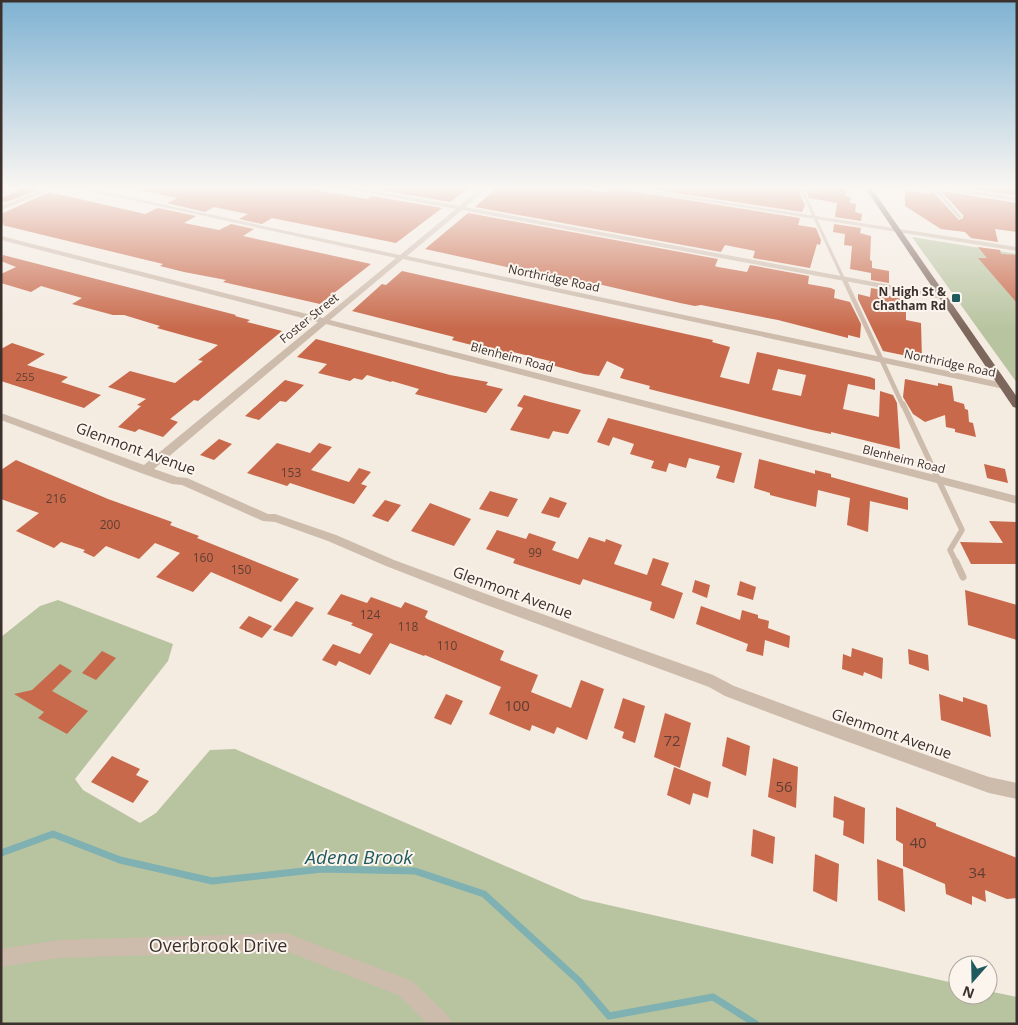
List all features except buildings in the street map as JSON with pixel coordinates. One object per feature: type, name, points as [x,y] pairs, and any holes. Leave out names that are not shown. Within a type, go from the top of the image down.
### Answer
[{"type":"main road","points":[[900,234],[1017,405]]},
{"type":"street","name":"Northridge Road","points":[[296,234],[1004,386]]},
{"type":"street","name":"Foster Street","points":[[145,470],[429,234]]},
{"type":"street","points":[[602,234],[942,297]]},
{"type":"street","points":[[917,234],[1017,249]]},
{"type":"street","name":"Blenheim Road","points":[[1,238],[1017,500]]},
{"type":"street","name":"Glenmont Avenue","points":[[1,416],[145,470],[190,484],[267,518],[275,518],[332,538],[390,563],[713,682],[730,691],[826,728],[876,746],[899,751],[989,785],[1017,791]]},
{"type":"street","name":"Overbrook Drive","points":[[1,958],[59,949],[286,942],[405,988],[442,1024]]},
{"type":"lane","points":[[823,234],[962,530],[950,550],[963,577]]},
{"type":"green space","points":[[912,237],[1017,254],[1017,383]]},
{"type":"green space","points":[[58,600],[173,644],[168,661],[75,779],[83,790],[140,823],[156,813],[210,750],[235,749],[582,899],[948,982],[948,1005],[998,1005],[998,993],[1017,997],[1017,1024],[1,1024],[1,637],[40,606]]},
{"type":"waterway","name":"Adena Brook","points":[[1,853],[53,834],[120,860],[212,881],[322,869],[415,871],[484,894],[579,981],[609,1016],[713,997],[756,1024]]},
{"type":"place","name":"N High St & Chatham Rd","points":[[956,298]]}]
